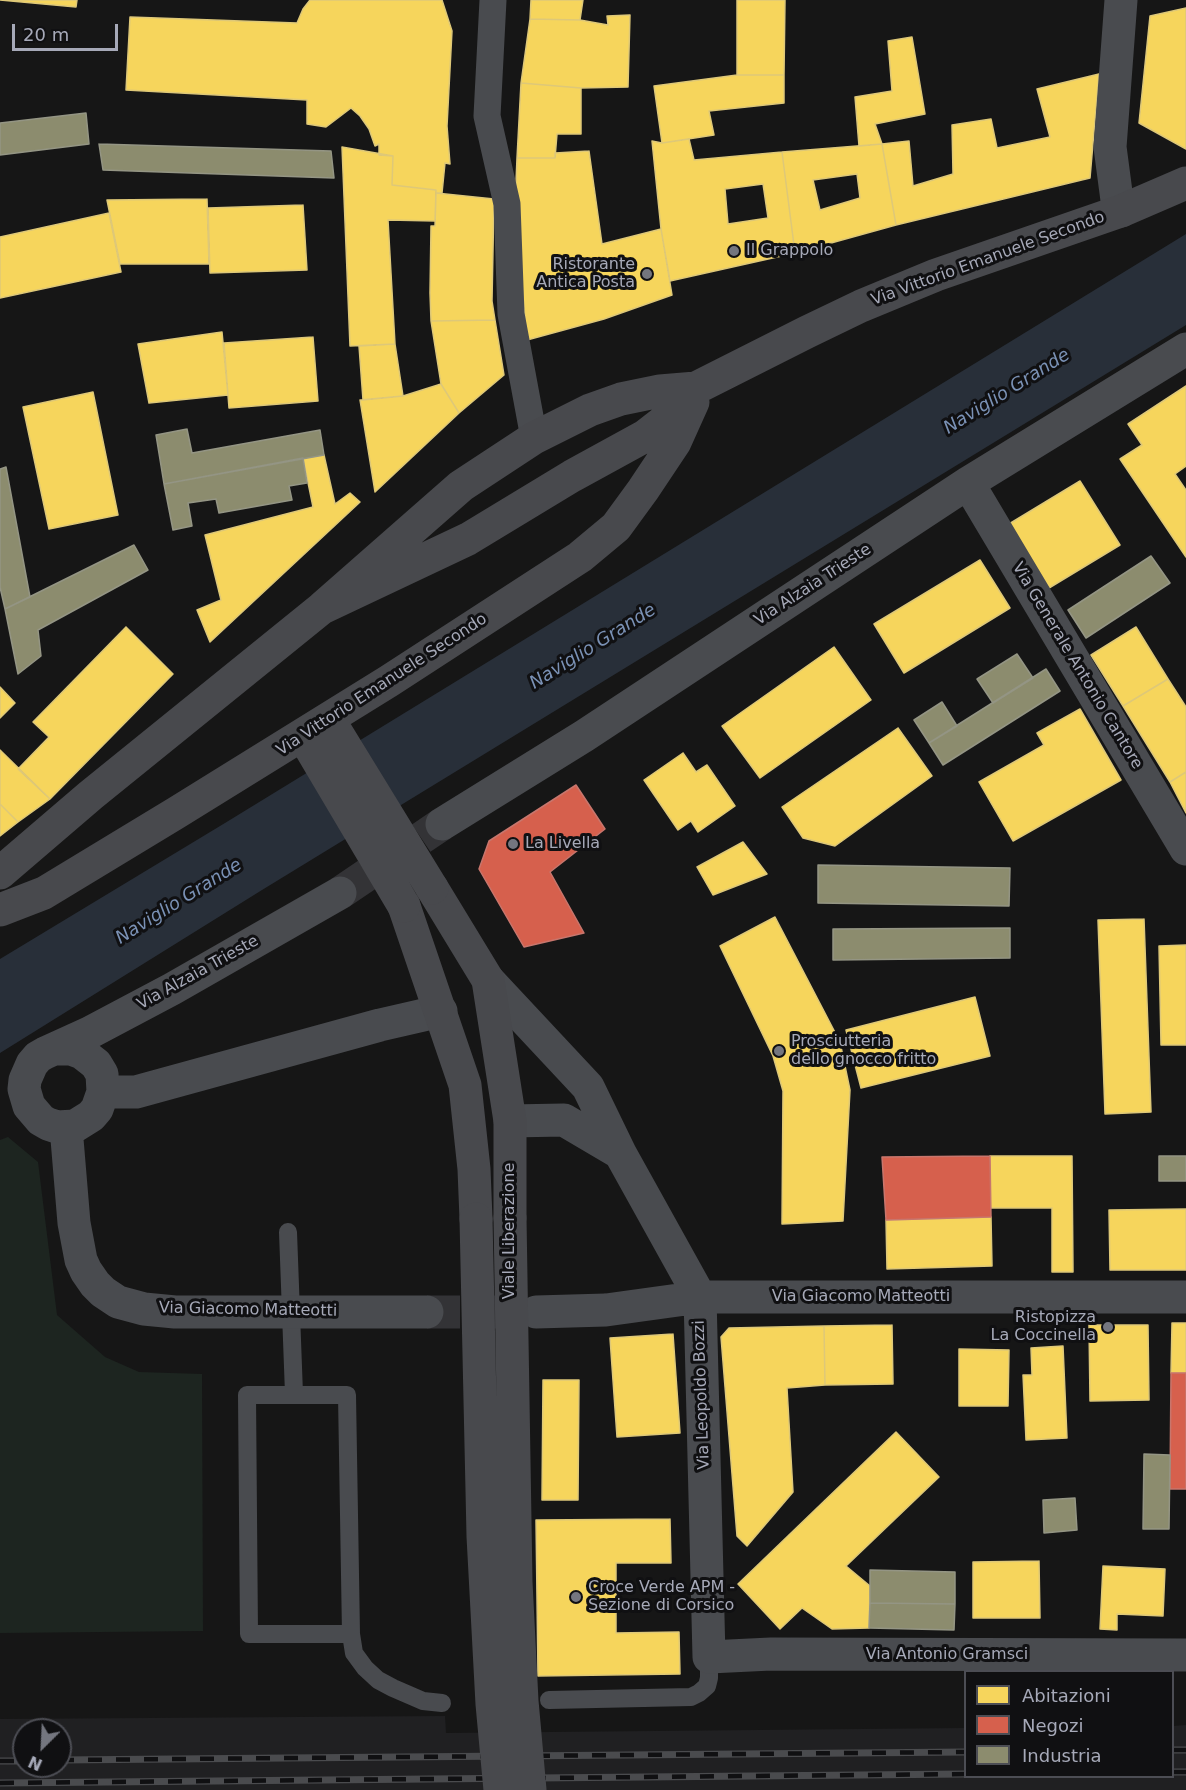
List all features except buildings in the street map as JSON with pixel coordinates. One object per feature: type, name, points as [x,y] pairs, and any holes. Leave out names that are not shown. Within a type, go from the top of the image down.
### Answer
[{"type":"main road","name":"Via Vittorio Emanuele Secondo","points":[[322,608],[468,539],[645,436],[672,415],[696,388],[807,332],[893,292],[936,275],[1121,211],[1186,183]]},
{"type":"main road","name":"Via Vittorio Emanuele Secondo","points":[[0,873],[91,795],[322,608],[460,486],[534,438],[590,410],[621,399],[660,391],[696,388]]},
{"type":"main road","name":"Via Vittorio Emanuele Secondo","points":[[0,910],[44,893],[320,734],[580,557],[616,527],[643,490],[675,442],[691,409],[696,388]]},
{"type":"main road","name":"Viale Liberazione","points":[[320,734],[432,888],[488,980],[510,1120],[516,1582],[522,1701],[530,1790]]},
{"type":"main road","name":"Viale Liberazione","points":[[320,734],[404,906],[465,1085],[474,1169],[483,1536],[492,1704],[500,1790]]},
{"type":"street","points":[[493,0],[487,116],[507,204],[512,314],[534,438]]},
{"type":"street","points":[[1121,0],[1110,147],[1117,200],[1121,211]]},
{"type":"street","name":"Via Alzaia Trieste","points":[[442,824],[584,736],[968,483],[1186,349]]},
{"type":"street","name":"Via Generale Antonio Cantore","points":[[968,483],[1186,849]]},
{"type":"street","name":"Via Alzaia Trieste","points":[[66,1127],[57,1127],[41,1119],[29,1106],[13,1100],[32,1064],[38,1058],[172,989],[340,892]]},
{"type":"street","name":"Via Leopoldo Bozzi","points":[[488,980],[588,1087],[620,1153],[699,1297],[709,1657]]},
{"type":"street","points":[[103,1092],[136,1092],[380,1025],[441,1011]]},
{"type":"street","points":[[54,1049],[71,1049],[87,1055],[102,1074],[102,1101],[92,1116],[75,1126],[66,1127]]},
{"type":"street","points":[[510,1120],[564,1120],[620,1153]]},
{"type":"street","name":"Via Giacomo Matteotti","points":[[66,1127],[76,1241],[86,1271],[103,1292],[118,1302],[144,1309],[175,1312],[427,1312]]},
{"type":"street","name":"Via Giacomo Matteotti","points":[[536,1312],[606,1310],[699,1297],[1186,1297]]},
{"type":"street","name":"Via Antonio Gramsci","points":[[709,1657],[771,1654],[1186,1655]]},
{"type":"lane","points":[[288,1232],[289,1311],[294,1394]]},
{"type":"lane","points":[[351,1634],[249,1634],[247,1395],[347,1395],[351,1634],[354,1653],[364,1668],[378,1680],[417,1699],[442,1703]]},
{"type":"lane","points":[[549,1700],[690,1697],[707,1686],[709,1657]]},
{"type":"shaded area","points":[[8,1137],[38,1162],[57,1315],[105,1357],[139,1372],[202,1374],[203,1631],[0,1633],[0,1140]]},
{"type":"shaded area","points":[[445,1716],[446,1733],[964,1728],[964,1778],[1174,1778],[1174,1726],[1186,1725],[1186,1790],[0,1790],[0,1719],[12,1719],[12,1778],[72,1778],[72,1719]]},
{"type":"water","name":"Naviglio Grande","points":[[1186,234],[1186,325],[262,890],[0,1053],[0,959]]},
{"type":"tunnel","points":[[340,893],[442,824]]},
{"type":"tunnel","points":[[427,1312],[508,1312]]},
{"type":"railway","points":[[1174,1750],[1186,1750]]},
{"type":"railway","points":[[72,1760],[964,1752]]},
{"type":"railway","points":[[0,1761],[12,1761]]},
{"type":"railway","points":[[1174,1772],[1186,1772]]},
{"type":"railway","points":[[0,1783],[964,1774]]},
{"type":"place","name":"Il Grappolo","points":[[734,251]]},
{"type":"place","name":"Ristorante Antica Posta","points":[[647,274]]},
{"type":"place","name":"La Livella","points":[[513,844]]},
{"type":"place","name":"Prosciutteria dello gnocco fritto","points":[[779,1051]]},
{"type":"place","name":"Ristopizza La Coccinella","points":[[1108,1327]]},
{"type":"place","name":"Croce Verde APM - Sezione di Corsico","points":[[576,1597]]}]
